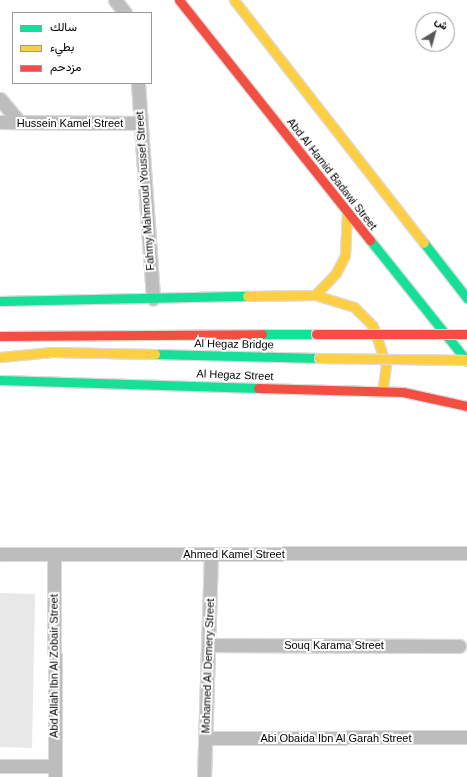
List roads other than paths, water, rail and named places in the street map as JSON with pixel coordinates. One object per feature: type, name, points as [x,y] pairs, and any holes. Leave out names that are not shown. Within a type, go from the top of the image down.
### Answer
[{"type":"main road","name":"Abd Al Hamid Badawi Street","points":[[179,0],[347,213],[467,361]]},
{"type":"main road","points":[[234,0],[467,298]]},
{"type":"main road","points":[[314,295],[336,273],[345,255],[347,213]]},
{"type":"main road","points":[[441,263],[467,282]]},
{"type":"main road","points":[[0,302],[314,295],[354,307],[373,326],[386,365],[382,392]]},
{"type":"main road","name":"Al Hegaz Bridge","points":[[0,336],[467,334]]},
{"type":"main road","name":"Al Hegaz Bridge","points":[[0,357],[52,352],[467,361]]},
{"type":"main road","name":"Al Hegaz Street","points":[[0,380],[425,394],[467,406]]},
{"type":"street","points":[[116,0],[124,12]]},
{"type":"street","name":"Fahmy Mahmoud Youssef Street","points":[[138,84],[153,298]]},
{"type":"street","points":[[0,99],[20,122]]},
{"type":"street","name":"Hussein Kamel Street","points":[[0,122],[140,123]]},
{"type":"street","name":"Ahmed Kamel Street","points":[[0,554],[211,555],[467,553]]},
{"type":"street","name":"Abd Allah Ibn Al Zobair Street","points":[[54,554],[54,772]]},
{"type":"street","name":"Mohamed Al Demery Street","points":[[204,777],[211,555]]},
{"type":"street","name":"Souq Karama Street","points":[[209,645],[458,646]]},
{"type":"street","name":"Abi Obaida Ibn Al Garah Street","points":[[206,738],[467,737]]},
{"type":"street","points":[[0,766],[54,772]]}]
